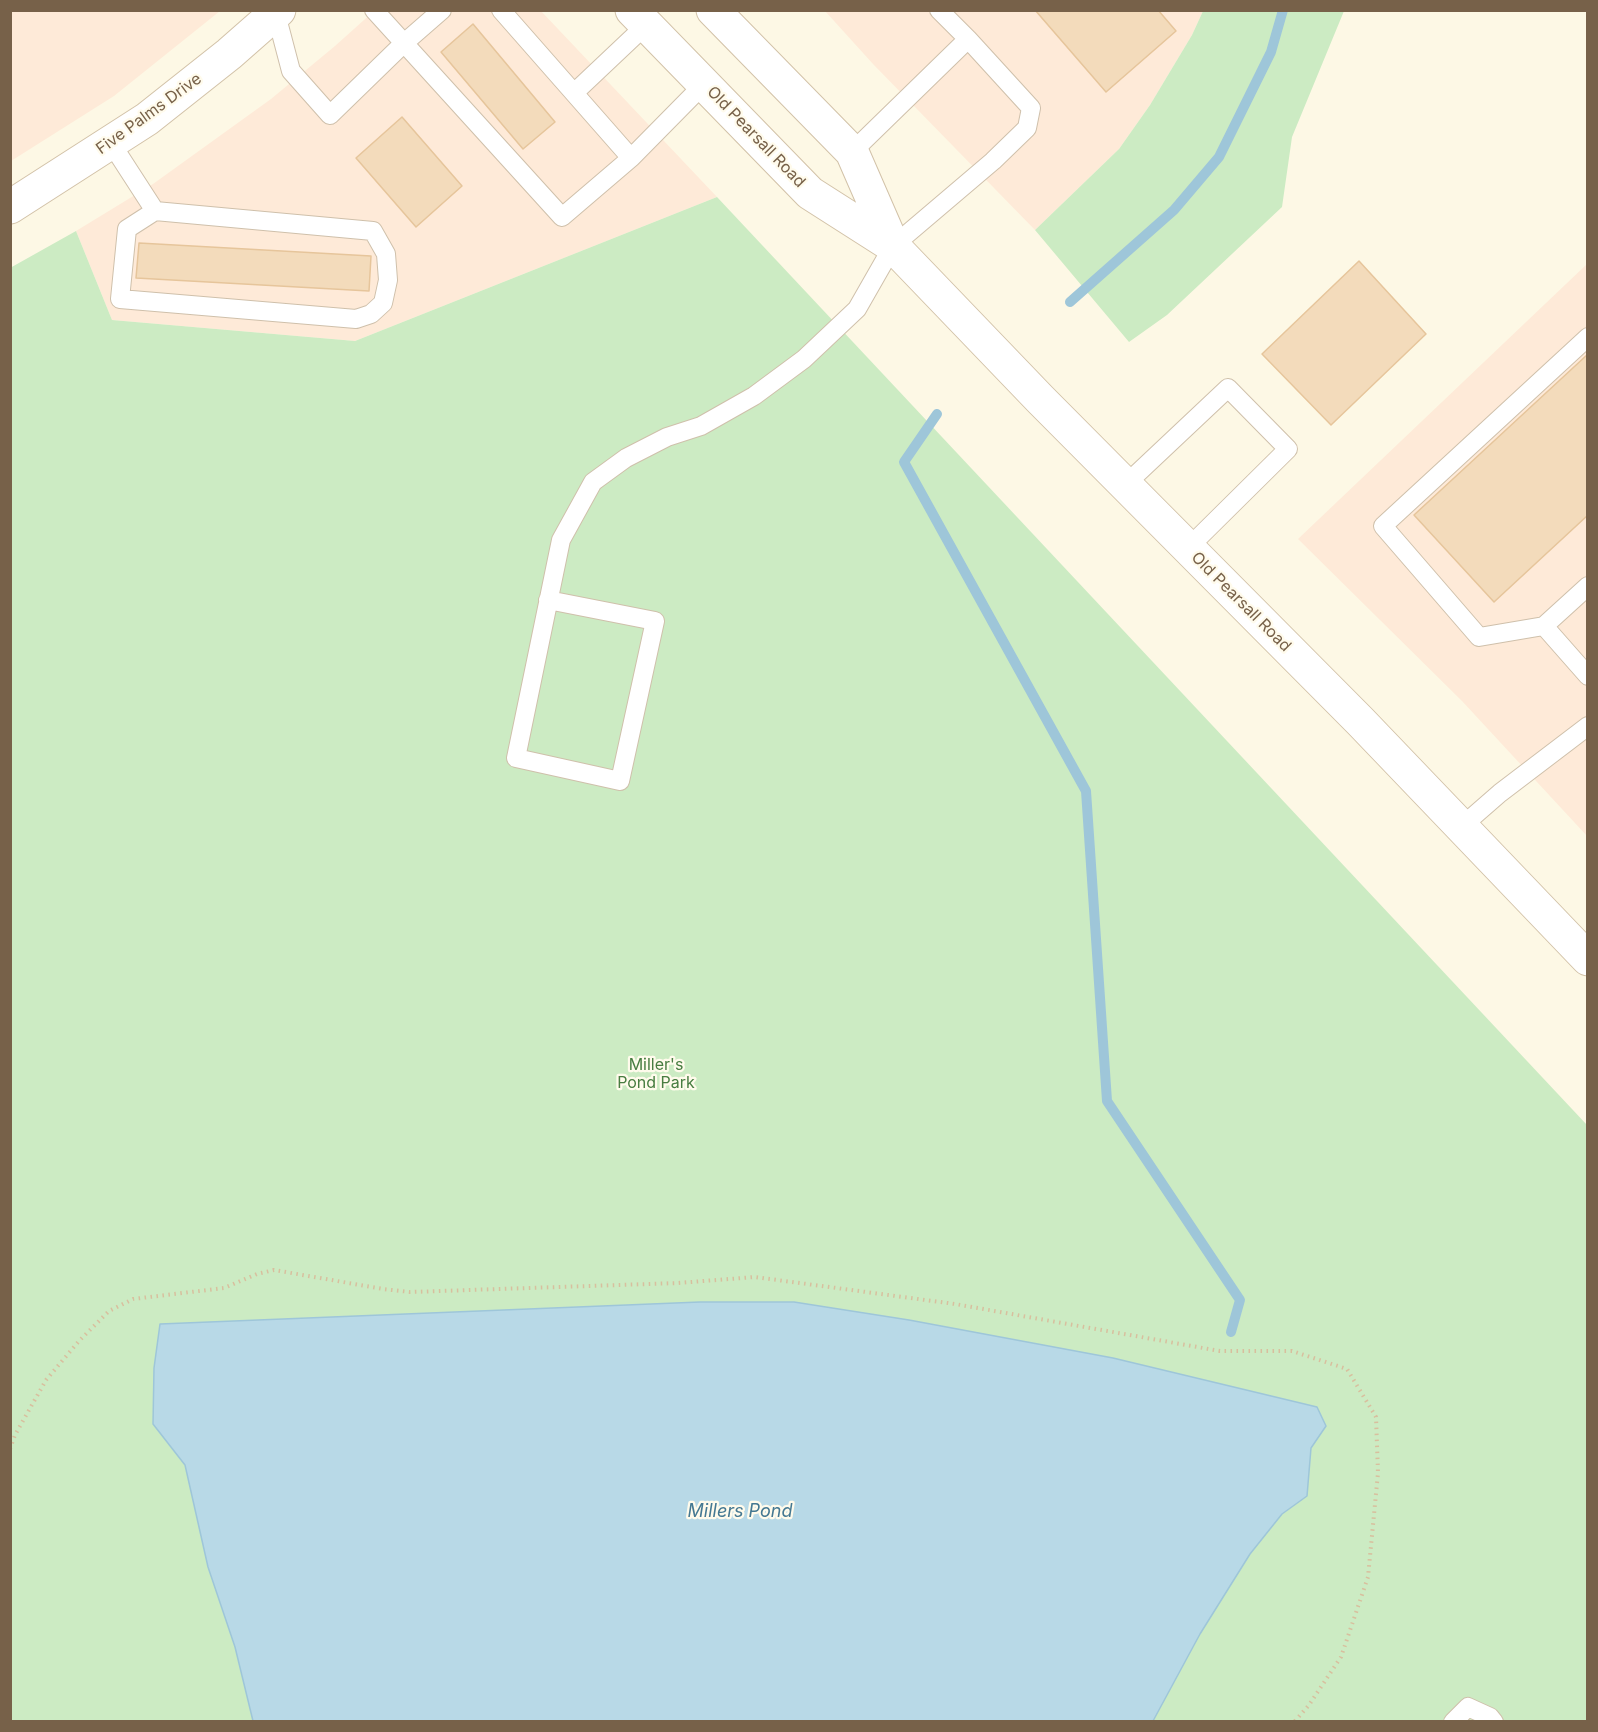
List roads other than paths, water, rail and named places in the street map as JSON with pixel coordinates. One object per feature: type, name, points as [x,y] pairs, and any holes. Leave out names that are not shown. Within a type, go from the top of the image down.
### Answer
[{"type":"main road","name":"Old Pearsall Road","points":[[713,10],[852,152],[893,246]]},
{"type":"main road","name":"Five Palms Drive","points":[[10,207],[147,119],[276,12]]},
{"type":"main road","name":"Old Pearsall Road","points":[[639,18],[810,193],[893,246],[1040,399],[1360,721],[1587,959]]},
{"type":"lane","points":[[374,10],[562,217],[631,158],[705,84]]},
{"type":"lane","points":[[276,12],[291,71],[330,115],[403,44],[442,10]]},
{"type":"lane","points":[[501,10],[631,158]]},
{"type":"lane","points":[[548,600],[655,621],[620,781],[516,758],[548,600],[561,540],[593,482],[626,458],[667,437],[702,426],[754,396],[804,359],[857,309],[893,246],[1027,129],[1031,108],[939,10]]},
{"type":"lane","points":[[574,93],[639,18]]},
{"type":"lane","points":[[852,152],[968,39]]},
{"type":"lane","points":[[111,143],[155,211]]},
{"type":"lane","points":[[155,211],[373,231],[386,254],[388,280],[383,303],[371,314],[356,319],[120,299],[127,229],[155,211]]},
{"type":"lane","points":[[1587,337],[1383,526],[1479,637],[1544,626],[1587,586]]},
{"type":"lane","points":[[1125,485],[1228,388],[1287,449],[1188,548]]},
{"type":"lane","points":[[1544,626],[1587,676]]},
{"type":"lane","points":[[1461,827],[1500,793],[1587,726]]},
{"type":"lane","points":[[1453,1722],[1468,1707],[1490,1717],[1494,1722]]},
{"type":"water","name":"Millers Pond","points":[[700,1302],[794,1302],[909,1320],[1113,1358],[1317,1407],[1326,1426],[1311,1448],[1307,1496],[1282,1514],[1250,1554],[1200,1634],[1153,1721],[253,1721],[235,1647],[208,1567],[185,1465],[153,1424],[154,1368],[160,1324]]},
{"type":"waterway","points":[[1070,302],[1174,210],[1219,157],[1271,52],[1283,10]]},
{"type":"waterway","points":[[937,414],[904,462],[1086,791],[1107,1101],[1240,1300],[1231,1332]]},
{"type":"park label","name":"Miller's Pond Park","points":[[656,1074]]}]
